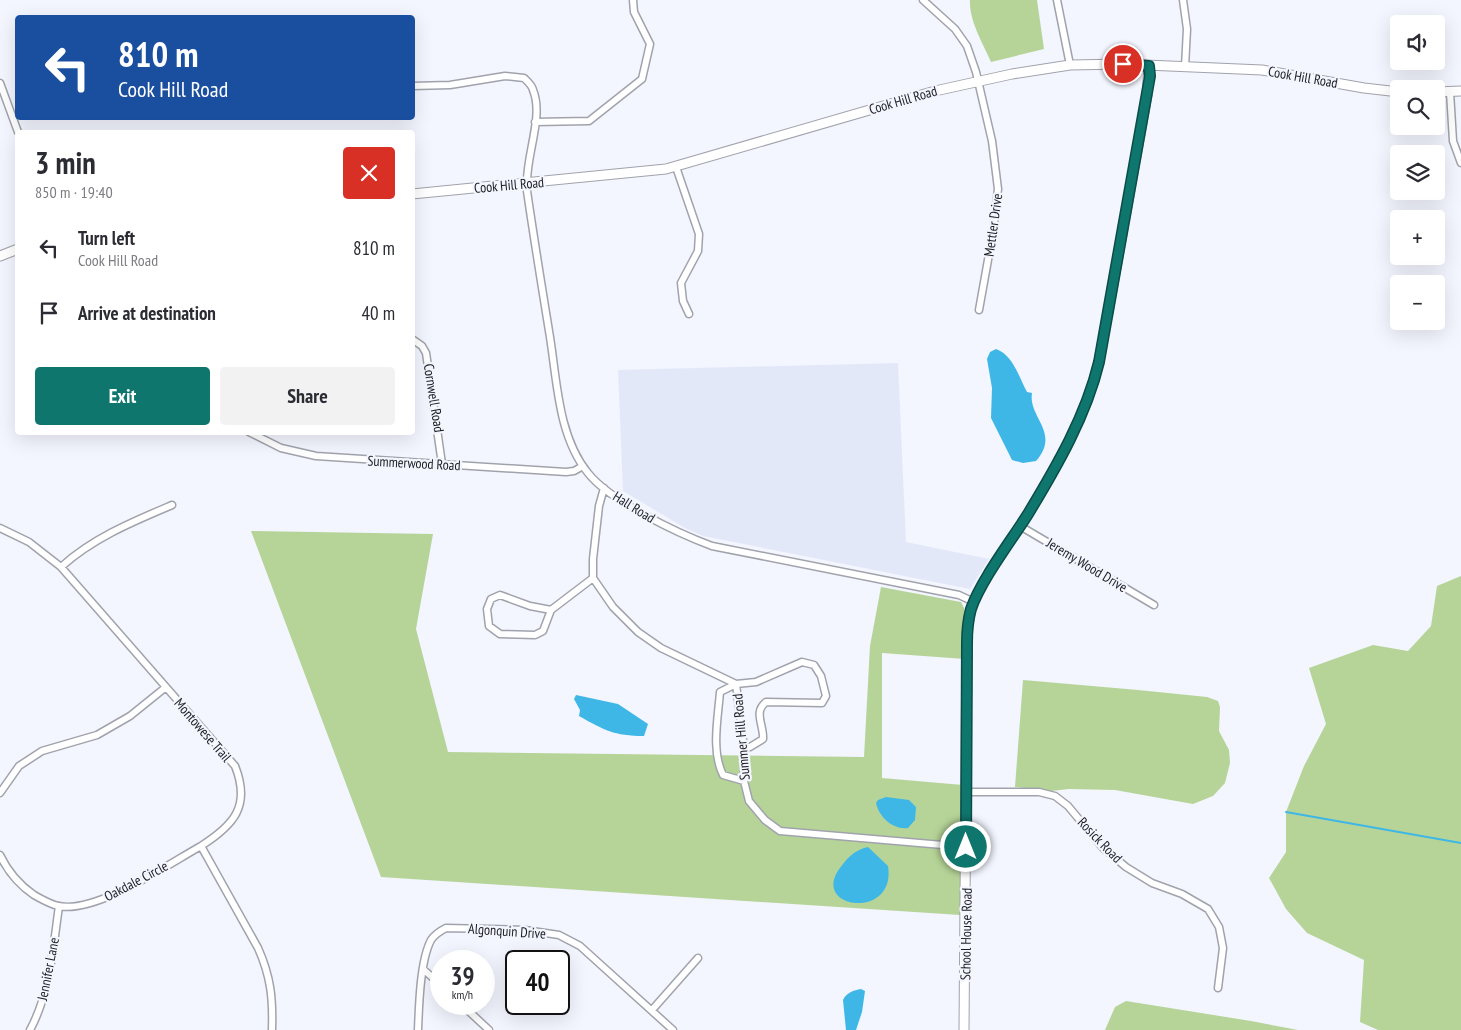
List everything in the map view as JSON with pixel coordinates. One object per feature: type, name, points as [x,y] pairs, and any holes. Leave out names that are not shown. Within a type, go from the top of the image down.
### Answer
[{"type":"street","points":[[535,122],[589,121],[642,79],[650,44],[634,12],[633,0]]},
{"type":"street","name":"Mettler Drive","points":[[922,0],[961,36],[973,60],[991,135],[998,189],[994,232],[978,310]]},
{"type":"street","points":[[1057,0],[1070,65]]},
{"type":"street","points":[[1183,0],[1187,29],[1185,67]]},
{"type":"street","name":"Cook Hill Road","points":[[415,194],[643,173],[676,167],[922,94],[979,81],[1070,65],[1262,70],[1390,91]]},
{"type":"street","name":"School House Road","points":[[964,1030],[967,643],[969,618],[974,602],[1020,526],[1074,430],[1092,388],[1099,362],[1150,76],[1149,66]]},
{"type":"street","name":"Hall Road","points":[[415,86],[450,85],[505,76],[524,78],[533,88],[537,104],[528,163],[527,184],[563,418],[573,446],[583,466],[604,488],[673,530],[712,546],[959,596],[974,602]]},
{"type":"street","points":[[0,83],[1,93],[17,130]]},
{"type":"street","points":[[1445,92],[1461,91]]},
{"type":"street","points":[[1450,92],[1453,141],[1461,163]]},
{"type":"street","points":[[676,167],[699,234],[698,251],[682,283],[683,301],[689,314]]},
{"type":"street","points":[[0,256],[15,250]]},
{"type":"street","name":"Cornwell Road","points":[[415,341],[422,346],[426,353],[442,464]]},
{"type":"street","name":"Summerwood Road","points":[[255,435],[281,448],[300,454],[566,472],[574,471],[583,466]]},
{"type":"street","points":[[552,610],[530,606],[500,595],[491,599],[487,608],[489,626],[500,634],[535,635],[543,631],[552,610],[593,578],[598,514],[604,488]]},
{"type":"street","points":[[60,567],[86,546],[106,534],[172,505]]},
{"type":"street","name":"Jeremy Wood Drive","points":[[1020,526],[1154,605]]},
{"type":"street","name":"Montowese Trail","points":[[0,528],[29,542],[60,567],[235,766],[241,781],[242,800],[234,820],[220,834],[201,846]]},
{"type":"street","name":"Summer Hill Road","points":[[593,578],[613,608],[638,632],[661,648],[736,684],[744,748],[744,781],[749,801],[765,820],[780,831],[966,847]]},
{"type":"street","points":[[744,748],[750,747],[763,739],[764,732],[759,713],[761,706],[766,702],[822,703],[826,696],[821,676],[814,665],[802,662],[756,682],[736,684],[720,692],[716,729],[719,767],[723,775],[744,781]]},
{"type":"street","points":[[0,793],[19,766],[42,751],[98,735],[130,716],[166,687]]},
{"type":"street","name":"Rosick Road","points":[[966,792],[1038,792],[1055,796],[1068,806],[1102,847],[1126,867],[1152,883],[1182,894],[1208,909],[1219,927],[1223,948],[1218,988]]},
{"type":"street","points":[[201,846],[266,965],[271,985],[272,1030]]},
{"type":"street","name":"Oakdale Circle","points":[[0,855],[7,870],[22,887],[40,898],[59,906],[82,905],[107,898],[201,846]]},
{"type":"street","name":"Jennifer Lane","points":[[30,1030],[39,1013],[52,960],[59,906]]},
{"type":"street","name":"Algonquin Drive","points":[[418,1030],[424,970],[432,940],[438,932],[446,928],[525,930],[559,935],[580,946],[673,1030]]},
{"type":"street","points":[[652,1010],[698,958]]},
{"type":"street","points":[[424,970],[430,975]]},
{"type":"street","points":[[473,1015],[489,1030]]},
{"type":"shaded area","points":[[898,363],[906,542],[989,559],[970,589],[703,536],[685,528],[623,491],[618,370]]},
{"type":"green space","points":[[970,0],[1037,0],[1044,49],[991,62],[974,24]]},
{"type":"green space","points":[[251,531],[433,534],[416,629],[448,752],[864,757],[870,646],[881,587],[961,602],[965,610],[965,659],[882,653],[882,778],[963,785],[960,915],[381,877]]},
{"type":"green space","points":[[1461,576],[1461,1030],[1378,1030],[1360,1022],[1364,960],[1307,933],[1286,909],[1269,878],[1286,852],[1286,812],[1304,766],[1326,724],[1309,668],[1373,645],[1408,651],[1431,626],[1437,586]]},
{"type":"green space","points":[[1023,680],[1207,697],[1218,701],[1220,707],[1219,731],[1229,750],[1230,763],[1225,783],[1213,796],[1193,804],[1115,790],[1069,789],[1051,791],[1015,787]]},
{"type":"green space","points":[[1126,1001],[1298,1030],[1105,1030],[1115,1007]]},
{"type":"water","points":[[996,349],[1007,356],[1027,392],[1032,393],[1034,410],[1045,433],[1043,451],[1036,461],[1023,463],[1012,460],[991,418],[992,388],[987,359],[990,352]]},
{"type":"water","points":[[576,695],[618,704],[648,724],[644,736],[625,735],[610,731],[579,716],[580,710],[574,699]]},
{"type":"water","points":[[886,797],[909,800],[916,807],[915,820],[908,828],[892,825],[883,818],[876,803],[878,800]]},
{"type":"water","points":[[868,847],[888,866],[887,884],[879,896],[867,902],[854,903],[842,899],[835,891],[834,879],[848,858],[857,851]]},
{"type":"water","points":[[861,989],[865,991],[862,1012],[856,1030],[846,1030],[843,1000],[850,992]]},
{"type":"waterway","points":[[1286,812],[1461,843]]},
{"type":"route","points":[[966,847],[967,643],[969,618],[971,609],[984,583],[1047,481],[1074,430],[1092,388],[1099,362],[1150,76],[1149,66],[1123,64]]}]
